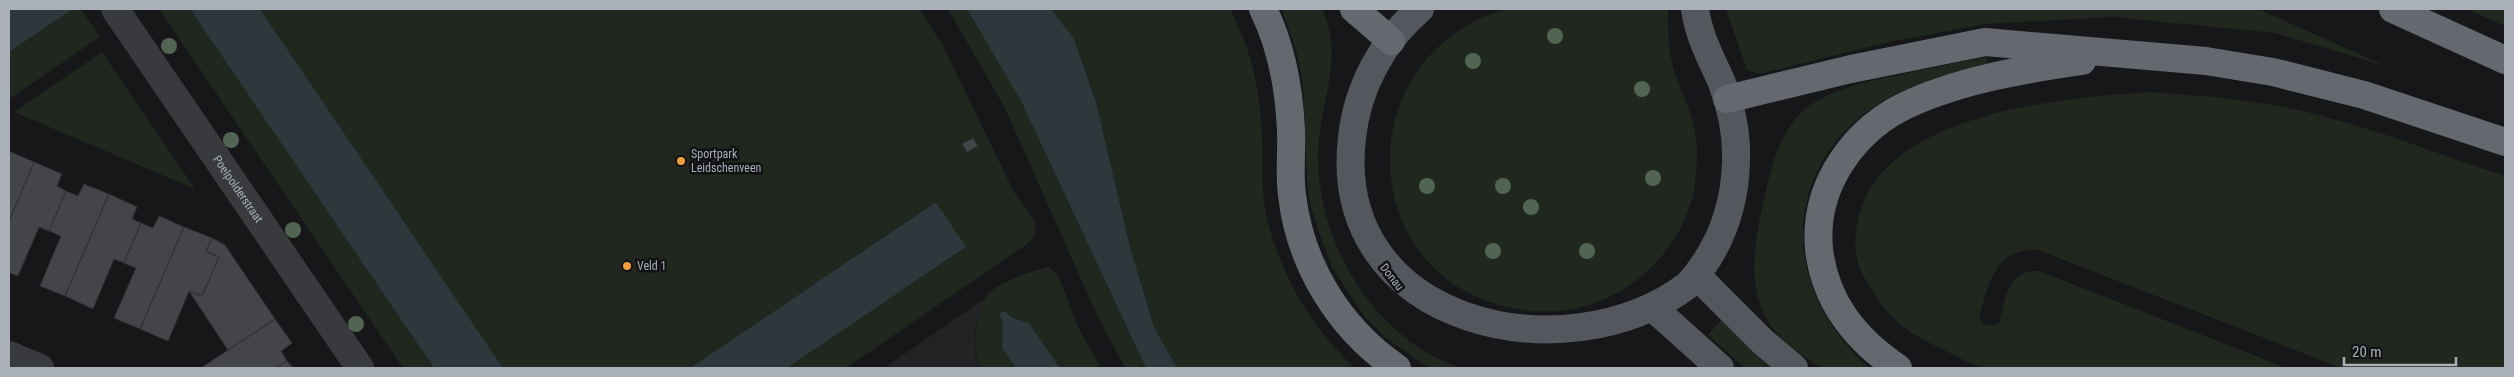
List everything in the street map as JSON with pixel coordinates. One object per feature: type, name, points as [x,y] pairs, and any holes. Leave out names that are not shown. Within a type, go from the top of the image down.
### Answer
[{"type":"highway","points":[[1263,9],[1277,42],[1284,70],[1291,130],[1292,196],[1301,240],[1317,278],[1338,313],[1369,347],[1397,368]]},
{"type":"highway","points":[[1354,9],[1391,41]]},
{"type":"highway","points":[[2392,9],[2505,60]]},
{"type":"highway","points":[[1727,99],[1851,69],[1985,42],[2206,61],[2264,70],[2326,84],[2421,112],[2505,142]]},
{"type":"highway","points":[[1898,368],[1872,348],[1849,326],[1836,305],[1823,270],[1818,233],[1821,209],[1832,176],[1852,146],[1881,121],[1911,102],[1996,76],[2056,64],[2094,60],[2147,57],[2206,61]]},
{"type":"main road","name":"Donau","points":[[1420,9],[1391,41],[1368,78],[1357,105],[1351,145],[1350,176],[1358,216],[1366,235],[1389,276],[1406,294],[1441,322],[1478,340],[1510,348],[1538,351],[1583,347],[1605,341],[1642,325],[1660,314],[1697,276],[1722,235],[1732,197],[1736,153],[1727,99],[1701,37],[1695,9]]},
{"type":"main road","points":[[1697,276],[1794,368]]},
{"type":"main road","points":[[1660,314],[1720,368]]},
{"type":"street","name":"Poelpolderstraat","points":[[115,9],[360,368]]},
{"type":"street","points":[[9,355],[40,368]]},
{"type":"shaded area","points":[[9,9],[73,9],[9,52]]},
{"type":"shaded area","points":[[73,9],[81,9],[100,37],[9,99],[9,52]]},
{"type":"shaded area","points":[[159,9],[190,9],[434,368],[403,368]]},
{"type":"shaded area","points":[[190,9],[260,9],[503,368],[434,368]]},
{"type":"shaded area","name":"Veld 1","points":[[260,9],[919,9],[942,44],[1014,192],[1035,221],[1035,235],[1026,245],[846,368],[787,368],[966,247],[936,202],[690,368],[503,368]]},
{"type":"shaded area","points":[[948,9],[967,9],[1021,101],[1146,368],[1125,368],[1096,313],[1005,108]]},
{"type":"shaded area","points":[[967,9],[1051,9],[1074,39],[1096,102],[1130,247],[1154,327],[1177,368],[1146,368],[1021,101]]},
{"type":"shaded area","points":[[1051,9],[1230,9],[1244,40],[1257,86],[1261,119],[1264,199],[1270,231],[1287,275],[1309,315],[1323,334],[1355,368],[1177,368],[1154,327],[1130,247],[1096,102],[1074,39]]},
{"type":"shaded area","points":[[1282,9],[1322,9],[1329,27],[1331,62],[1318,151],[1320,185],[1327,219],[1339,252],[1356,282],[1377,310],[1401,335],[1430,354],[1461,368],[1429,368],[1386,338],[1365,317],[1331,266],[1311,208],[1307,181],[1303,84],[1297,54]]},
{"type":"shaded area","points":[[1506,9],[1668,9],[1671,60],[1692,120],[1697,143],[1696,175],[1690,205],[1677,234],[1668,248],[1647,271],[1622,290],[1596,303],[1582,307],[1541,312],[1512,308],[1460,288],[1422,254],[1399,211],[1390,164],[1397,115],[1418,71],[1454,34]]},
{"type":"shaded area","points":[[1726,9],[2258,9],[2386,66],[2275,33],[2113,17],[1985,24],[1889,42],[1759,74],[1747,70]]},
{"type":"shaded area","points":[[2467,9],[2505,9],[2505,26]]},
{"type":"shaded area","points":[[102,52],[195,189],[14,112]]},
{"type":"shaded area","points":[[1987,57],[1988,63],[1932,79],[1896,94],[1879,104],[1848,128],[1825,157],[1811,188],[1804,220],[1804,252],[1812,284],[1825,315],[1845,343],[1870,368],[1838,370],[1821,368],[1780,337],[1767,320],[1759,301],[1755,282],[1754,261],[1760,217],[1771,169],[1786,133],[1801,113],[1812,104],[1832,93],[1898,75]]},
{"type":"shaded area","points":[[2149,92],[2242,100],[2303,111],[2390,136],[2505,176],[2505,368],[2341,368],[2038,250],[2023,251],[2011,255],[1995,271],[1990,281],[1979,318],[1983,323],[1993,325],[1999,323],[2006,295],[2014,280],[2028,272],[2039,271],[2287,368],[2059,368],[2008,370],[1988,368],[1968,362],[1918,337],[1888,313],[1871,290],[1859,267],[1855,242],[1861,209],[1879,176],[1907,151],[1944,131],[1985,116],[2072,99]]},
{"type":"shaded area","points":[[936,202],[966,247],[787,368],[690,368]]},
{"type":"shaded area","points":[[1049,267],[1058,275],[1079,329],[1101,368],[1060,368],[1029,323],[1011,317],[1003,322],[1002,348],[1016,368],[981,368],[977,357],[975,340],[984,300],[995,288],[1004,283],[1033,271]]},
{"type":"shaded area","points":[[984,299],[975,332],[975,356],[981,368],[884,368]]},
{"type":"shaded area","points":[[1005,311],[1011,317],[1029,323],[1060,368],[1016,368],[1002,348],[1003,322],[999,314]]},
{"type":"shaded area","points":[[1721,320],[1773,368],[1745,368],[1708,335]]},
{"type":"building","points":[[973,138],[978,146],[967,152],[962,144]]},
{"type":"building","points":[[9,151],[34,162],[9,221]]},
{"type":"building","points":[[34,162],[62,174],[57,186],[66,191],[49,231],[39,227],[18,276],[9,273],[9,221]]},
{"type":"building","points":[[84,184],[109,194],[65,296],[40,286],[61,236],[49,231],[66,191],[78,196]]},
{"type":"building","points":[[109,194],[137,207],[132,219],[141,223],[124,263],[114,259],[93,309],[65,296]]},
{"type":"building","points":[[159,216],[184,227],[140,329],[114,318],[136,268],[124,263],[141,223],[153,228]]},
{"type":"building","points":[[184,227],[212,238],[206,251],[219,257],[202,296],[189,291],[168,341],[140,329]]},
{"type":"building","points":[[212,238],[225,245],[275,319],[228,350],[189,291],[202,296],[219,257],[206,251]]},
{"type":"building","points":[[275,319],[292,343],[281,351],[287,361],[276,368],[201,368]]},
{"type":"building","points":[[287,361],[293,368],[276,368]]},
{"type":"place","name":"Sportpark Leidschenveen","points":[[681,161]]},
{"type":"place","name":"Veld 1","points":[[627,266]]}]
